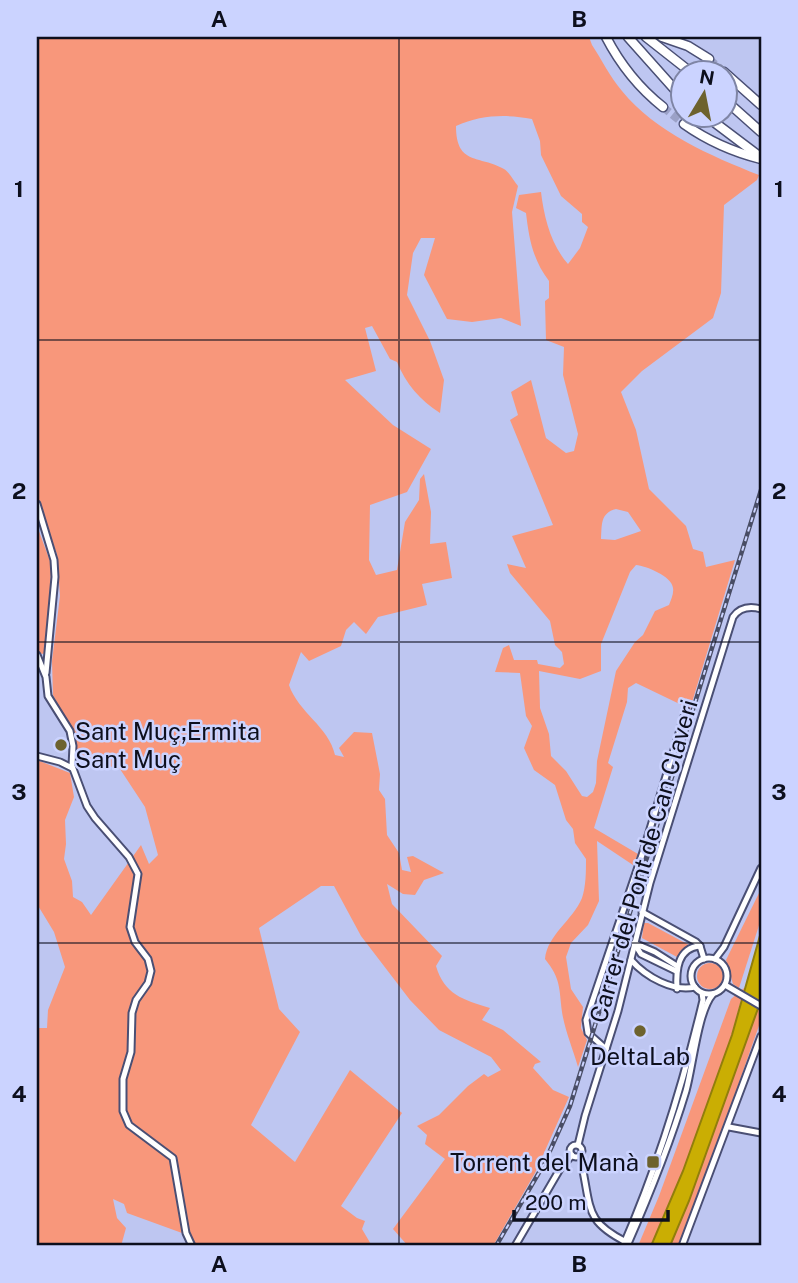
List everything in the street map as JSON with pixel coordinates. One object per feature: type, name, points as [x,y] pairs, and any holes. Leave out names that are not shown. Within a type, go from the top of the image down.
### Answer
[{"type":"highway","points":[[606,37],[618,60],[663,107]]},
{"type":"highway","points":[[628,37],[668,82]]},
{"type":"highway","points":[[646,37],[675,60]]},
{"type":"highway","points":[[662,37],[688,46],[709,59]]},
{"type":"highway","points":[[738,84],[761,105]]},
{"type":"highway","points":[[738,111],[761,132]]},
{"type":"highway","points":[[692,130],[741,154],[761,158]]},
{"type":"highway","points":[[724,130],[761,158]]},
{"type":"street","points":[[37,504],[54,560],[55,577],[46,679]]},
{"type":"street","name":"Carrer del Pont de Can Claveri","points":[[578,1145],[584,1116],[631,961],[642,912],[733,617],[744,608],[761,609]]},
{"type":"street","points":[[37,655],[51,701],[71,736],[72,768],[90,811],[125,851],[138,874],[131,927],[135,942],[148,959],[151,971],[148,983],[136,1000],[132,1013],[131,1052],[123,1079],[123,1111],[129,1125],[173,1158],[186,1233],[192,1246]]},
{"type":"street","points":[[606,1049],[588,1033],[586,1020],[643,852],[686,710]]},
{"type":"street","points":[[37,756],[61,762],[72,768]]},
{"type":"street","points":[[718,961],[761,868]]},
{"type":"street","points":[[642,912],[700,946],[704,959]]},
{"type":"street","points":[[634,943],[642,954],[677,969]]},
{"type":"street","points":[[677,989],[677,969],[681,956],[695,946],[700,946]]},
{"type":"street","points":[[626,1244],[674,1125],[688,1082],[707,1002],[725,985],[727,973],[718,961],[704,959]]},
{"type":"street","points":[[704,959],[693,969],[692,979],[695,988],[702,993],[713,994]]},
{"type":"street","points":[[631,961],[677,989],[695,988]]},
{"type":"street","points":[[725,985],[761,1006]]},
{"type":"street","points":[[626,1244],[682,1085],[703,1000],[702,993]]},
{"type":"street","points":[[682,1246],[761,1036]]},
{"type":"street","points":[[729,1127],[761,1133]]},
{"type":"street","points":[[515,1246],[560,1169],[576,1156],[582,1149],[578,1145],[571,1148],[576,1156],[582,1164],[594,1219],[608,1233],[626,1244]]},
{"type":"shaded area","points":[[37,37],[589,37],[618,86],[635,106],[651,119],[703,151],[759,175],[757,180],[724,205],[721,293],[713,318],[642,371],[621,392],[636,430],[649,489],[686,526],[693,549],[703,552],[706,567],[735,560],[690,709],[636,683],[628,688],[627,702],[608,763],[613,767],[594,828],[638,854],[633,865],[597,841],[599,901],[588,925],[571,943],[566,957],[571,989],[583,1007],[581,1028],[587,1040],[578,1067],[563,1019],[557,978],[545,959],[550,942],[582,898],[586,859],[575,843],[573,829],[566,820],[555,785],[534,770],[524,748],[532,726],[526,716],[520,673],[495,672],[503,648],[509,645],[514,660],[537,660],[538,664],[560,668],[564,664],[562,652],[555,645],[550,621],[510,573],[507,564],[526,568],[512,536],[553,525],[510,420],[518,415],[511,392],[531,380],[546,438],[566,453],[574,451],[578,434],[563,375],[564,347],[546,340],[545,301],[549,298],[549,281],[533,249],[526,213],[516,208],[519,195],[541,192],[549,230],[568,264],[580,248],[588,227],[582,222],[582,214],[561,196],[541,155],[540,141],[532,119],[493,116],[456,126],[460,148],[465,153],[504,169],[518,186],[512,212],[521,326],[501,318],[472,322],[447,319],[424,275],[435,238],[421,238],[413,253],[407,295],[430,341],[444,380],[440,413],[426,403],[409,384],[397,362],[390,359],[372,326],[365,328],[376,371],[345,380],[393,425],[431,449],[407,492],[370,505],[369,560],[376,575],[397,570],[405,522],[419,500],[420,479],[424,474],[431,512],[430,544],[446,542],[452,578],[422,584],[427,605],[378,617],[366,634],[354,622],[346,630],[341,646],[309,661],[301,652],[289,685],[293,695],[327,736],[335,755],[344,757],[339,748],[354,732],[372,733],[380,774],[379,790],[385,799],[387,835],[399,853],[402,870],[411,872],[407,857],[413,856],[444,873],[424,880],[415,895],[403,894],[387,884],[392,904],[442,956],[436,966],[449,989],[463,999],[490,1008],[482,1020],[503,1030],[541,1062],[533,1068],[553,1090],[569,1097],[535,1173],[493,1246],[408,1246],[393,1229],[445,1159],[425,1144],[427,1135],[417,1126],[439,1115],[484,1074],[488,1077],[501,1070],[491,1057],[439,1030],[410,1000],[361,936],[334,886],[321,886],[259,928],[279,1009],[300,1032],[251,1125],[295,1162],[350,1070],[402,1113],[341,1206],[365,1221],[362,1229],[372,1246],[195,1246],[189,1234],[173,1153],[169,1157],[182,1233],[127,1213],[124,1204],[113,1199],[117,1218],[126,1228],[121,1246],[37,1246],[37,1028],[47,1028],[48,1010],[65,967],[54,932],[37,904],[37,760],[70,773],[74,797],[65,820],[64,859],[72,881],[73,897],[82,902],[91,915],[141,845],[149,864],[158,855],[145,807],[120,769],[76,757],[74,734],[53,695],[52,661],[60,596],[57,554],[43,519],[37,494]],"holes":[[[616,509],[628,512],[641,531],[615,540],[601,539],[604,517]],[[636,565],[668,579],[672,584],[673,594],[669,605],[655,611],[643,635],[635,642],[616,671],[597,761],[596,783],[593,792],[587,797],[582,796],[566,771],[551,756],[549,734],[540,708],[539,671],[580,679],[601,671],[601,644],[630,572]]]},
{"type":"shaded area","points":[[37,526],[50,561],[51,572],[46,651],[43,654],[39,653],[37,644]]},
{"type":"shaded area","points":[[761,889],[761,919],[739,988],[733,984],[726,960]]},
{"type":"shaded area","points":[[644,923],[689,945],[677,957],[642,938]]},
{"type":"shaded area","points":[[761,932],[761,1000],[689,1201],[670,1246],[651,1246],[683,1171],[732,1035]]},
{"type":"shaded area","points":[[710,963],[719,967],[723,976],[719,985],[710,989],[701,985],[697,976],[701,967]]},
{"type":"shaded area","points":[[744,988],[732,1035],[683,1171],[651,1246],[638,1246],[731,999]]},
{"type":"shaded area","points":[[761,1000],[761,1020],[714,1154],[678,1246],[670,1246],[689,1201]]},
{"type":"tunnel","points":[[663,107],[668,111]]},
{"type":"railway","points":[[496,1246],[544,1164],[570,1106],[761,490]]},
{"type":"place","name":"Sant Muç;Ermita Sant Muç","points":[[61,745]]},
{"type":"place","name":"DeltaLab","points":[[640,1031]]},
{"type":"place","name":"Torrent del Manà","points":[[653,1162]]}]
